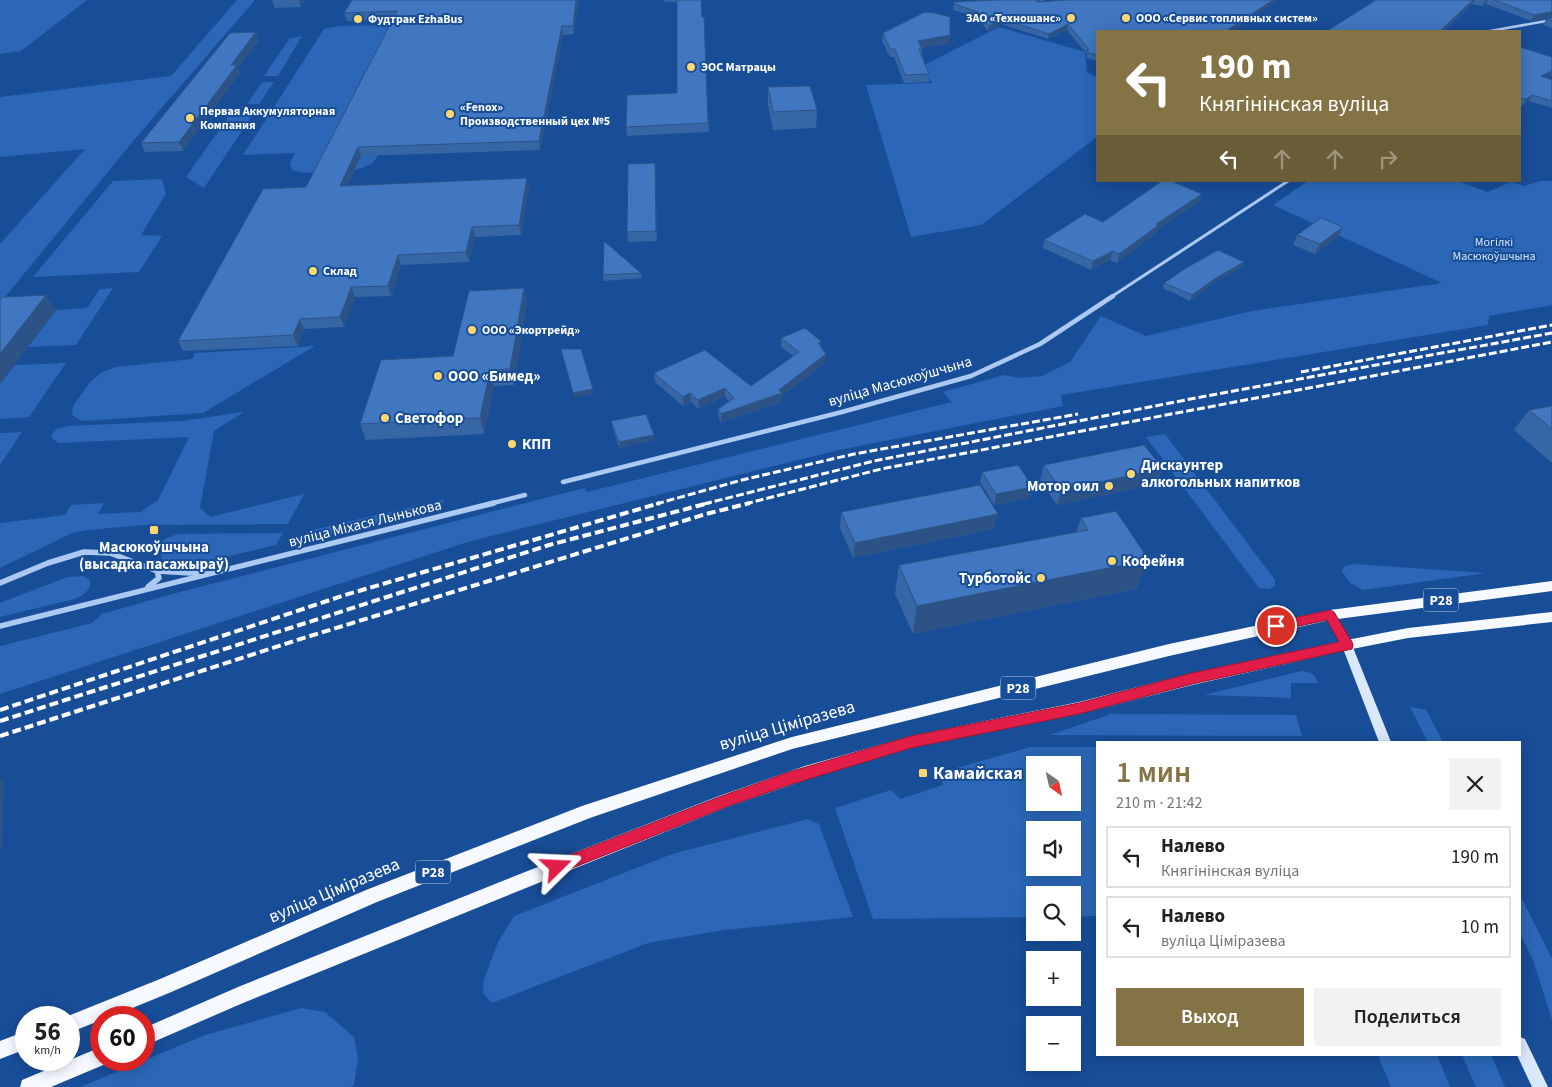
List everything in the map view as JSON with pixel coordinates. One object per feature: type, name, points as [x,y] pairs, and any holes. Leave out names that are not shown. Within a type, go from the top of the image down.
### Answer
[{"type":"main road","name":"вуліца Ціміразева","points":[[80,1020],[163,987],[372,896],[588,811],[718,766],[792,743],[1168,650],[1330,615],[1552,586]]},
{"type":"main road","name":"Р28","points":[[155,1032],[247,992],[511,885],[724,801],[805,773],[911,742],[1079,708],[1192,678],[1347,645],[1408,633],[1552,618]]},
{"type":"main road","points":[[0,1050],[15,1044]]},
{"type":"main road","points":[[29,1087],[90,1061]]},
{"type":"street","points":[[1496,30],[1552,20]]},
{"type":"street","name":"вуліца Масюкоўшчына","points":[[563,482],[842,412],[971,376],[1040,344],[1286,182]]},
{"type":"street","name":"вуліца Міхася Лынькова","points":[[0,626],[525,495]]},
{"type":"street","name":"вуліца Міхася Лынькова","points":[[0,583],[48,563],[84,552],[110,553],[157,571],[212,574]]},
{"type":"street","name":"вуліца Міхася Лынькова","points":[[141,591],[155,583],[159,578],[157,571]]},
{"type":"street","points":[[1330,615],[1347,645],[1385,741]]},
{"type":"street","points":[[1521,1046],[1540,1087]]},
{"type":"green space","points":[[0,0],[87,0],[21,51],[0,54]]},
{"type":"green space","points":[[237,0],[255,0],[134,140],[0,303],[0,244],[85,149],[0,157],[0,97],[171,76]]},
{"type":"green space","points":[[397,25],[361,156],[378,155],[373,163],[345,172],[310,173],[292,170],[290,163],[295,153],[243,155],[324,29],[339,26]]},
{"type":"green space","points":[[999,27],[1085,52],[1087,73],[1096,77],[1096,138],[981,225],[911,237],[866,85],[932,83],[922,66]]},
{"type":"green space","points":[[302,36],[278,76],[264,76],[289,39]]},
{"type":"green space","points":[[262,82],[274,82],[259,104],[247,104]]},
{"type":"green space","points":[[257,108],[204,188],[186,177],[232,112]]},
{"type":"green space","points":[[162,179],[166,194],[141,235],[162,236],[139,272],[33,277],[113,181]]},
{"type":"green space","name":"Могілкі Масюкоўшчына","points":[[1540,181],[1552,181],[1552,305],[1489,316],[1488,325],[1061,395],[1063,406],[839,450],[471,541],[0,694],[0,646],[92,623],[102,614],[176,593],[584,488],[587,492],[952,402],[943,392],[1004,375],[1021,378],[1042,376],[1070,362],[1101,316],[1146,336],[1252,311],[1442,283],[1273,205],[1307,182],[1460,182],[1488,192],[1510,182],[1524,186]]},
{"type":"green space","points":[[113,288],[76,345],[28,347],[56,310],[87,308],[100,289]]},
{"type":"green space","points":[[315,346],[203,413],[82,421],[72,415],[73,406],[90,382],[102,372],[116,367],[192,359],[195,353]]},
{"type":"green space","points":[[66,363],[29,417],[0,419],[0,384],[15,365]]},
{"type":"green space","points":[[244,412],[214,431],[200,508],[210,517],[304,494],[288,524],[144,525],[88,530],[72,533],[0,568],[0,523],[65,515],[71,505],[104,503],[98,514],[140,512],[158,500],[189,437],[59,443],[52,439],[52,434],[57,429],[68,426],[182,421]]},
{"type":"green space","points":[[22,432],[0,465],[0,433]]},
{"type":"green space","points":[[1165,434],[1275,580],[1275,586],[1269,589],[1259,588],[1146,437]]},
{"type":"green space","points":[[443,500],[443,503],[434,509],[313,540],[306,540],[303,537],[313,530]]},
{"type":"green space","points":[[283,533],[276,545],[176,569],[165,568],[158,546],[165,539],[177,534]]},
{"type":"green space","points":[[1354,564],[1486,573],[1363,590],[1350,583],[1342,571],[1345,566]]},
{"type":"green space","points":[[83,576],[90,580],[88,590],[75,599],[0,617],[0,603],[67,577]]},
{"type":"green space","points":[[1301,671],[1312,674],[1318,683],[1291,683],[1291,698],[1204,695]]},
{"type":"green space","points":[[1410,707],[1426,710],[1442,741],[1427,741]]},
{"type":"green space","points":[[1111,714],[1296,715],[1302,736],[1050,735]]},
{"type":"green space","points":[[1030,747],[1096,747],[1096,916],[1081,917],[1081,886],[1026,886],[1026,917],[873,919],[835,808],[891,790],[900,799],[943,785],[939,773]]},
{"type":"green space","points":[[808,819],[819,824],[853,917],[724,930],[648,943],[492,1003],[483,993],[484,979],[498,942],[514,916],[672,854]]},
{"type":"green space","points":[[1521,897],[1552,959],[1552,1020],[1533,960],[1521,935]]},
{"type":"green space","points":[[301,1008],[325,1012],[354,1037],[358,1058],[354,1085],[351,1087],[80,1087],[118,1071],[155,1071],[155,1056],[205,1035]]},
{"type":"green space","points":[[1378,1056],[1437,1056],[1450,1087],[1391,1087]]},
{"type":"green space","points":[[1462,1056],[1491,1056],[1505,1087],[1476,1087]]},
{"type":"building","points":[[352,0],[576,0],[573,26],[562,26],[539,141],[358,147],[340,186],[527,178],[519,225],[472,227],[466,252],[398,255],[388,286],[351,287],[340,317],[300,319],[293,335],[178,341],[263,189],[306,187],[397,11],[344,13]]},
{"type":"building","points":[[677,0],[701,0],[702,17],[704,17],[708,123],[626,127],[627,95],[677,93]]},
{"type":"building","points":[[995,0],[1040,0],[1036,2],[1067,0],[1273,0],[1228,30],[1096,30],[1096,55],[1088,53],[1088,48],[1068,24],[1049,34],[1002,19],[989,26],[978,12],[954,4],[954,2]]},
{"type":"building","points":[[1376,0],[1473,0],[1441,30],[1329,30]]},
{"type":"building","points":[[1494,0],[1552,0],[1552,12],[1534,15]]},
{"type":"building","points":[[925,12],[950,17],[950,35],[918,41],[922,49],[919,49],[929,74],[905,75],[895,49],[890,49],[883,33]]},
{"type":"building","name":"Первая Аккумуляторная Компания","points":[[256,32],[231,65],[237,65],[179,142],[141,143],[230,33]]},
{"type":"building","points":[[1521,47],[1552,57],[1552,71],[1541,76],[1552,80],[1552,101],[1532,95],[1526,99],[1521,98]]},
{"type":"building","points":[[810,86],[817,110],[773,112],[768,87]]},
{"type":"building","points":[[655,163],[656,231],[627,232],[628,164]]},
{"type":"building","points":[[1161,182],[1173,182],[1202,194],[1156,224],[1159,225],[1119,254],[1113,251],[1093,261],[1044,240],[1085,214],[1103,222]]},
{"type":"building","points":[[1321,218],[1343,227],[1320,244],[1297,235]]},
{"type":"building","points":[[604,241],[641,273],[603,275]]},
{"type":"building","points":[[1218,250],[1244,262],[1192,295],[1164,283],[1186,268]]},
{"type":"building","points":[[524,288],[510,369],[490,370],[480,418],[360,424],[381,360],[453,356],[469,291]]},
{"type":"building","points":[[46,295],[0,354],[0,300],[3,297]]},
{"type":"building","points":[[805,328],[822,342],[818,343],[826,354],[779,390],[782,393],[721,414],[718,409],[734,398],[725,388],[698,400],[690,393],[683,397],[654,373],[705,350],[751,386],[799,352],[781,338]]},
{"type":"building","points":[[561,349],[581,349],[593,389],[573,393]]},
{"type":"building","points":[[1552,406],[1552,429],[1529,410]]},
{"type":"building","points":[[646,414],[654,435],[619,442],[611,421]]},
{"type":"building","points":[[1144,445],[1163,469],[1061,490],[1044,465]]},
{"type":"building","points":[[1018,465],[1033,487],[996,494],[982,472]]},
{"type":"building","points":[[980,485],[998,514],[855,543],[841,512]]},
{"type":"building","points":[[1116,511],[1149,560],[917,606],[899,565],[1088,530],[1081,518]]},
{"type":"railway","points":[[1301,372],[1552,325]]},
{"type":"railway","points":[[704,504],[874,461],[1206,396],[1552,333]]},
{"type":"railway","points":[[745,504],[881,469],[1552,342]]},
{"type":"railway","points":[[656,504],[742,480],[854,454],[1078,414]]},
{"type":"railway","points":[[0,710],[345,595],[660,503]]},
{"type":"railway","points":[[0,721],[549,545],[709,503]]},
{"type":"railway","points":[[0,736],[294,641],[706,514],[750,503]]},
{"type":"place","name":"ЗАО «Техношанс»","points":[[1071,18]]},
{"type":"place","name":"ООО «Сервис топливных систем»","points":[[1126,18]]},
{"type":"place","name":"Фудтрак EzhaBus","points":[[358,19]]},
{"type":"place","name":"ЭОС Матрацы","points":[[691,67]]},
{"type":"place","name":"«Fenox» Производственный цех №5","points":[[450,114]]},
{"type":"place","name":"Первая Аккумуляторная Компания","points":[[190,118]]},
{"type":"place","name":"Склад","points":[[313,271]]},
{"type":"place","name":"ООО «Экортрейд»","points":[[472,330]]},
{"type":"place","name":"ООО «Бимед»","points":[[438,376]]},
{"type":"place","name":"Светофор","points":[[385,418]]},
{"type":"place","name":"КПП","points":[[512,444]]},
{"type":"place","name":"Дискаунтер алкогольных напитков","points":[[1131,474]]},
{"type":"place","name":"Мотор оил","points":[[1109,486]]},
{"type":"place","name":"Масюкоўшчына (высадка пасажыраў)","points":[[154,530]]},
{"type":"place","name":"Кофейня","points":[[1112,561]]},
{"type":"place","name":"Турботойс","points":[[1041,578]]},
{"type":"place","name":"Камайская","points":[[923,773]]},
{"type":"route","points":[[557,867],[724,801],[789,778],[911,742],[1079,708],[1192,678],[1347,645],[1330,615],[1276,626]]}]
